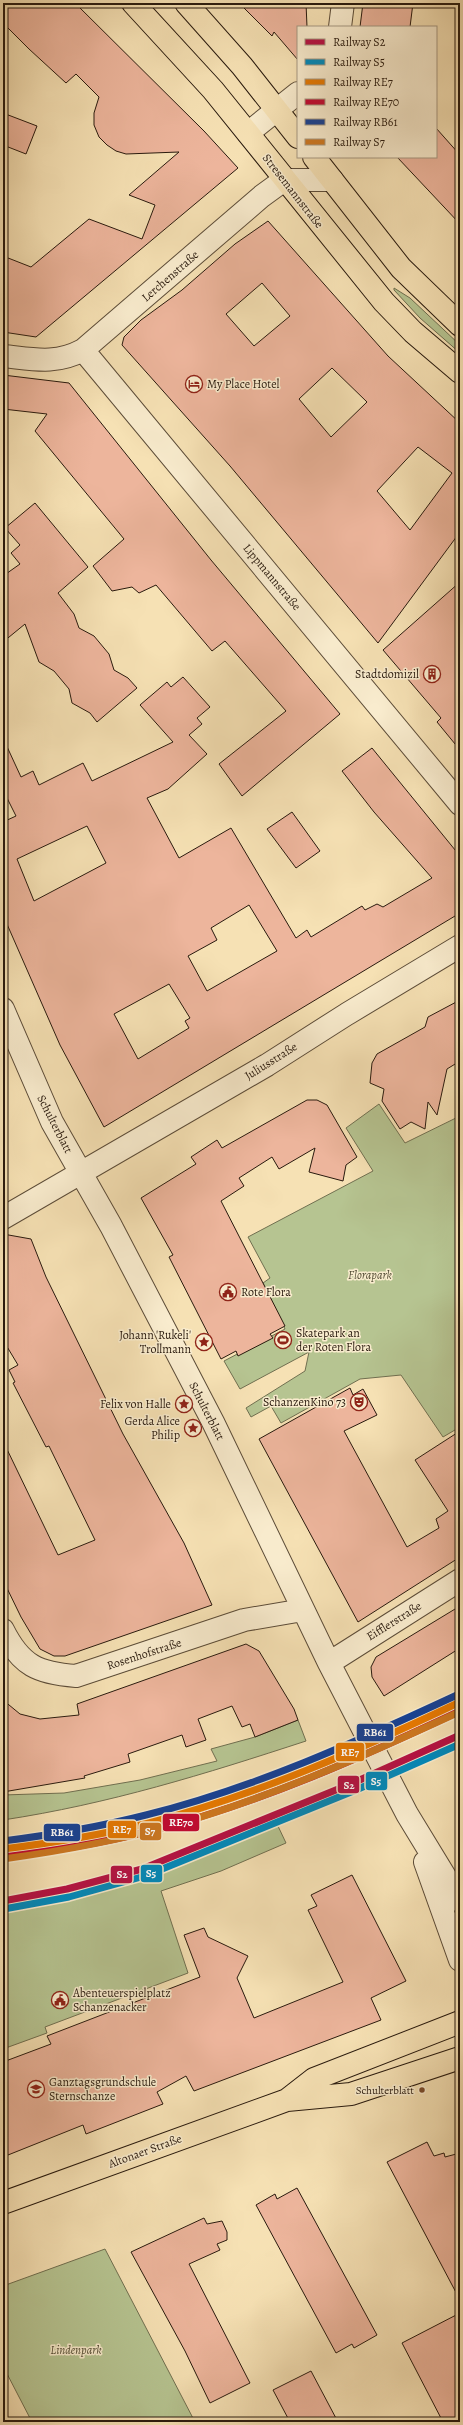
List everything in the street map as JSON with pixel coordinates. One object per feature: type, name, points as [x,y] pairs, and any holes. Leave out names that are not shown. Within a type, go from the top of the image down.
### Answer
[{"type":"main road","name":"Stresemannstraße","points":[[133,3],[213,90],[284,180],[384,302],[413,332],[460,372]]},
{"type":"main road","points":[[186,3],[242,66],[297,136]]},
{"type":"main road","points":[[315,158],[401,268],[460,324]]},
{"type":"main road","name":"Altonaer Straße","points":[[287,2100],[314,2079],[460,2022]]},
{"type":"main road","name":"Altonaer Straße","points":[[3,2203],[287,2100],[351,2094],[460,2058]]},
{"type":"street","points":[[340,26],[343,3]]},
{"type":"street","points":[[248,133],[297,94]]},
{"type":"street","points":[[284,180],[332,180]]},
{"type":"street","name":"Lerchenstraße","points":[[3,356],[54,361],[69,358],[83,350],[262,196],[284,180]]},
{"type":"street","name":"Lippmannstraße","points":[[83,350],[460,804]]},
{"type":"street","name":"Juliusstraße","points":[[3,1218],[260,1069],[347,1014],[460,946]]},
{"type":"street","name":"Schulterblatt","points":[[3,1009],[52,1122],[213,1422],[329,1663],[408,1814],[460,1901]]},
{"type":"street","name":"Eifflerstraße","points":[[329,1663],[460,1580]]},
{"type":"street","name":"Rosenhofstraße","points":[[3,1630],[23,1661],[48,1674],[76,1676],[244,1620],[303,1610]]},
{"type":"street","name":"Schulterblatt","points":[[408,1814],[460,1960]]},
{"type":"green space","points":[[394,288],[410,298],[460,345],[460,353],[420,318],[394,290]]},
{"type":"green space","name":"Florapark","points":[[379,1104],[405,1143],[460,1116],[460,1427],[443,1437],[401,1375],[360,1379],[281,1423],[271,1406],[251,1417],[246,1408],[305,1371],[309,1352],[240,1389],[224,1361],[285,1329],[263,1283],[270,1278],[248,1237],[373,1171],[346,1128]]},
{"type":"green space","points":[[298,1720],[306,1741],[231,1765],[119,1797],[81,1806],[3,1820],[3,1795],[64,1793],[140,1780],[217,1761],[211,1749],[255,1737]]},
{"type":"green space","name":"Abenteuerspielplatz Schanzenacker","points":[[277,1824],[286,1843],[221,1871],[161,1891],[188,1973],[45,2027],[47,2033],[3,2049],[3,1908],[60,1900],[162,1873]]},
{"type":"green space","name":"Lindenpark","points":[[105,2249],[195,2422],[32,2422],[3,2366],[3,2286]]},
{"type":"building","points":[[3,3],[75,3],[204,131],[238,168],[36,337],[3,332],[3,256],[31,267],[89,219],[142,239],[155,205],[129,195],[179,152],[126,154],[116,151],[107,145],[99,137],[94,125],[94,113],[99,97],[76,74],[66,83],[29,49],[3,23]]},
{"type":"building","points":[[239,3],[306,3],[307,26],[297,26],[297,59],[274,32],[272,36]]},
{"type":"building","points":[[363,3],[413,3],[410,26],[360,26]]},
{"type":"building","points":[[3,113],[37,126],[26,154],[3,145]]},
{"type":"building","points":[[437,129],[460,155],[460,224],[398,158],[437,158]]},
{"type":"building","points":[[268,221],[388,356],[460,423],[460,532],[378,643],[230,466],[122,345],[124,337],[141,320],[182,290],[235,244]],"holes":[[[262,283],[290,316],[254,346],[226,314]],[[332,368],[367,402],[331,437],[299,399]],[[418,447],[452,473],[410,530],[377,491]]]},
{"type":"building","points":[[3,375],[69,383],[211,560],[340,714],[242,796],[219,764],[286,711],[225,641],[212,651],[156,585],[139,593],[132,587],[112,591],[93,566],[124,539],[35,431],[47,414],[3,409]]},
{"type":"building","points":[[35,503],[88,567],[58,593],[74,614],[79,628],[94,636],[109,654],[114,670],[128,678],[137,688],[97,722],[90,713],[72,703],[69,689],[54,671],[39,662],[25,624],[3,642],[3,576],[20,564],[11,553],[20,545],[5,528]]},
{"type":"building","name":"Stadtdomizil","points":[[460,582],[460,750],[437,722],[441,718],[383,650]]},
{"type":"building","points":[[183,677],[210,707],[197,718],[202,724],[189,735],[207,754],[168,789],[147,798],[179,858],[231,828],[296,938],[307,930],[311,937],[362,906],[365,910],[377,904],[383,907],[432,878],[374,812],[342,771],[372,748],[460,856],[460,913],[104,1127],[60,1045],[3,915],[3,822],[16,816],[3,790],[3,738],[21,777],[33,771],[39,785],[83,763],[92,781],[173,742],[140,705],[167,682],[171,687]],"holes":[[[87,826],[106,863],[34,901],[17,859]],[[249,905],[277,951],[207,991],[188,956],[217,940],[211,928]],[[169,984],[190,1018],[185,1021],[189,1028],[138,1059],[114,1014]]]},
{"type":"building","points":[[292,812],[320,851],[296,868],[267,829]]},
{"type":"building","points":[[460,1000],[460,1061],[447,1069],[437,1115],[428,1102],[425,1129],[411,1122],[400,1129],[382,1101],[384,1089],[370,1083],[372,1063],[377,1054],[425,1027],[428,1017]]},
{"type":"building","points":[[307,1100],[317,1100],[327,1105],[357,1157],[346,1165],[343,1181],[309,1172],[315,1148],[279,1169],[272,1157],[239,1178],[244,1186],[221,1201],[285,1326],[270,1334],[273,1338],[238,1356],[236,1351],[221,1359],[169,1257],[173,1255],[141,1198],[196,1164],[191,1157],[217,1140],[222,1148]]},
{"type":"building","points":[[3,1234],[31,1239],[46,1277],[123,1434],[184,1543],[212,1605],[65,1656],[54,1656],[40,1649],[21,1617],[3,1580],[3,1441],[58,1555],[95,1540],[49,1446],[46,1447],[13,1383],[15,1382],[9,1370],[18,1365],[3,1340]]},
{"type":"building","points":[[350,1388],[353,1395],[363,1389],[377,1415],[344,1431],[407,1547],[439,1528],[436,1519],[448,1511],[415,1460],[460,1431],[460,1557],[358,1622],[259,1439]]},
{"type":"building","points":[[460,1606],[460,1648],[384,1696],[372,1677],[371,1667],[376,1657]]},
{"type":"building","points":[[246,1644],[259,1651],[294,1709],[298,1720],[255,1737],[250,1724],[242,1727],[232,1706],[198,1719],[206,1740],[186,1747],[182,1735],[128,1754],[130,1762],[84,1776],[85,1778],[3,1792],[3,1700],[20,1714],[40,1719],[79,1715],[77,1704]]},
{"type":"building","points":[[352,1875],[406,1981],[371,1998],[381,2020],[194,2091],[186,2076],[157,2092],[163,2104],[86,2134],[83,2125],[3,2157],[3,2062],[51,2044],[47,2036],[200,1977],[184,1935],[204,1928],[208,1937],[248,1956],[237,1978],[254,2018],[343,1982],[308,1910],[317,1906],[311,1895]]},
{"type":"building","points":[[427,2142],[434,2156],[444,2153],[445,2157],[460,2153],[460,2300],[387,2162]]},
{"type":"building","points":[[297,2188],[377,2335],[354,2348],[352,2344],[336,2353],[256,2205],[275,2194],[277,2199]]},
{"type":"building","points":[[204,2218],[207,2224],[222,2221],[227,2232],[227,2240],[217,2244],[220,2250],[189,2264],[250,2383],[210,2403],[185,2351],[131,2252]]},
{"type":"building","points":[[460,2313],[460,2422],[443,2422],[402,2343]]},
{"type":"building","points":[[311,2371],[338,2422],[290,2422],[273,2390]]},
{"type":"rail line","name":"RB61","points":[[3,1841],[93,1827],[186,1804],[265,1778],[343,1747],[457,1695]]},
{"type":"rail line","name":"RE7","points":[[3,1849],[113,1831],[189,1812],[307,1770],[346,1754],[460,1702]]},
{"type":"rail line","name":"RE70","points":[[4,1857],[114,1839],[190,1820],[269,1794],[346,1763],[460,1711]]},
{"type":"rail line","name":"S7","points":[[3,1859],[69,1849],[113,1840],[156,1830],[214,1813],[319,1774],[457,1713]]},
{"type":"rail line","name":"S2","points":[[3,1901],[67,1889],[142,1869],[353,1783],[460,1735]]},
{"type":"rail line","name":"S5","points":[[4,1909],[69,1897],[145,1876],[356,1790],[460,1744]]},
{"type":"place","name":"My Place Hotel","points":[[194,384]]},
{"type":"place","name":"Stadtdomizil","points":[[432,674]]},
{"type":"place","name":"Rote Flora","points":[[228,1292]]},
{"type":"place","name":"Skatepark an der Roten Flora","points":[[283,1340]]},
{"type":"place","name":"Johann 'Rukeli' Trollmann","points":[[204,1342]]},
{"type":"place","name":"SchanzenKino 73","points":[[359,1402]]},
{"type":"place","name":"Felix von Halle","points":[[184,1404]]},
{"type":"place","name":"Gerda Alice Philip","points":[[193,1428]]},
{"type":"place","name":"Abenteuerspielplatz Schanzenacker","points":[[60,2000]]},
{"type":"place","name":"Ganztagsgrundschule Sternschanze","points":[[36,2089]]},
{"type":"place","name":"Schulterblatt","points":[[422,2090]]}]
